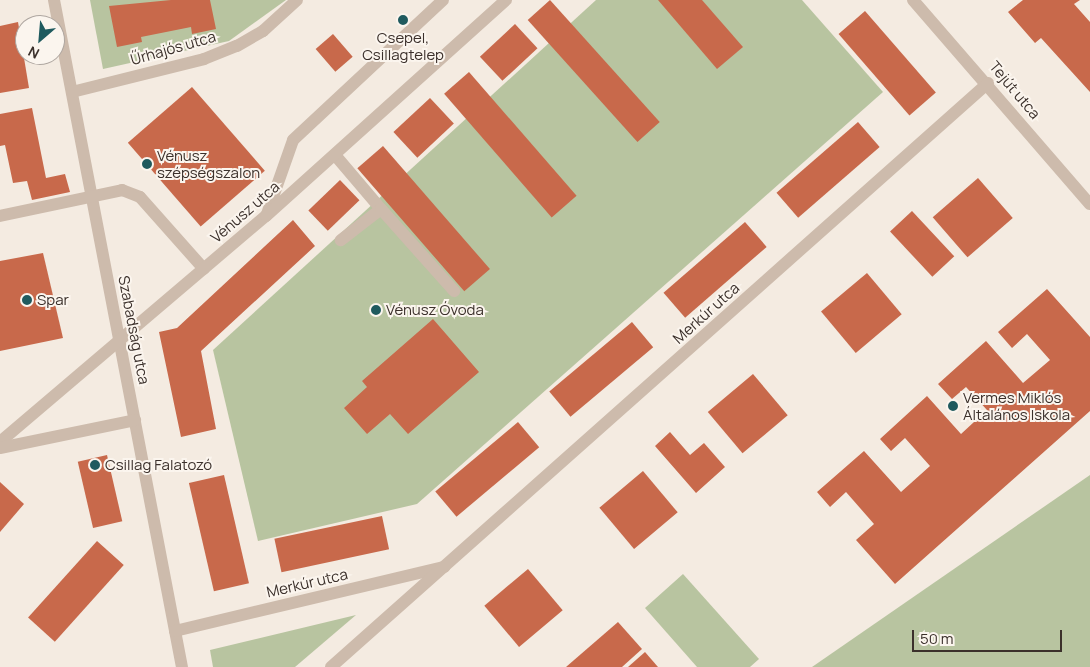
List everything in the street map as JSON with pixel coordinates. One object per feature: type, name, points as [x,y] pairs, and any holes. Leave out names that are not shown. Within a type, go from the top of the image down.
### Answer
[{"type":"street","name":"Szabadság utca","points":[[54,0],[182,667]]},
{"type":"street","name":"Űrhajós utca","points":[[72,92],[204,59],[237,46],[263,31],[297,0]]},
{"type":"street","points":[[266,216],[293,140],[443,0]]},
{"type":"street","name":"Vénusz utca","points":[[0,442],[266,216],[506,0]]},
{"type":"street","name":"Tejút utca","points":[[913,0],[988,83],[1090,204]]},
{"type":"street","name":"Merkúr utca","points":[[331,667],[446,567],[988,83]]},
{"type":"street","points":[[335,154],[454,291]]},
{"type":"street","points":[[0,216],[92,199],[122,190],[140,197],[204,269]]},
{"type":"street","points":[[341,240],[381,209]]},
{"type":"street","points":[[0,448],[135,420]]},
{"type":"street","name":"Merkúr utca","points":[[175,631],[446,567]]},
{"type":"green space","points":[[90,0],[286,0],[229,41],[103,69]]},
{"type":"green space","points":[[596,0],[802,0],[883,92],[417,504],[258,541],[213,350]]},
{"type":"green space","points":[[1090,475],[1090,667],[812,667]]},
{"type":"green space","points":[[683,574],[759,659],[750,667],[697,667],[645,608]]},
{"type":"green space","points":[[356,615],[295,667],[213,667],[210,650]]},
{"type":"building","points":[[171,0],[210,0],[216,29],[192,34],[191,27],[141,37],[142,42],[117,47],[109,6]]},
{"type":"building","points":[[550,0],[660,122],[637,142],[528,20]]},
{"type":"building","points":[[658,0],[702,0],[743,47],[717,69]]},
{"type":"building","points":[[1023,0],[1080,0],[1074,4],[1090,22],[1090,92],[1041,38],[1035,43],[1008,12]]},
{"type":"building","points":[[865,11],[936,93],[909,115],[839,34]]},
{"type":"building","points":[[15,23],[15,65],[25,65],[29,88],[0,93],[0,26]]},
{"type":"building","points":[[515,24],[538,48],[502,81],[480,57]]},
{"type":"building","points":[[333,34],[353,57],[335,72],[316,49]]},
{"type":"building","points":[[469,72],[577,196],[552,217],[444,94]]},
{"type":"building","points":[[192,87],[265,171],[201,227],[128,143]]},
{"type":"building","points":[[430,98],[454,124],[417,158],[393,132]]},
{"type":"building","points":[[32,108],[46,178],[65,174],[70,192],[32,200],[27,181],[13,183],[5,145],[0,146],[0,114]]},
{"type":"building","points":[[858,122],[880,147],[798,218],[776,193]]},
{"type":"building","points":[[383,146],[490,269],[464,291],[357,168]]},
{"type":"building","points":[[978,178],[1013,218],[967,257],[933,217]]},
{"type":"building","points":[[340,180],[359,200],[328,231],[308,211]]},
{"type":"building","points":[[912,211],[954,256],[932,277],[890,231]]},
{"type":"building","points":[[293,220],[315,246],[201,351],[216,429],[181,437],[159,332],[177,328]]},
{"type":"building","points":[[745,222],[767,247],[685,318],[663,293]]},
{"type":"building","name":"Spar","points":[[43,253],[63,338],[0,351],[0,261]]},
{"type":"building","points":[[867,273],[902,314],[856,353],[821,312]]},
{"type":"building","points":[[1047,289],[1090,337],[1090,411],[895,584],[856,540],[874,524],[846,492],[830,507],[817,492],[864,451],[901,492],[930,466],[905,438],[891,451],[880,439],[927,396],[961,434],[987,410],[966,387],[952,399],[938,384],[986,341],[1023,383],[1050,360],[1027,334],[1012,348],[998,332]]},
{"type":"building","points":[[433,319],[479,372],[408,434],[390,414],[367,434],[344,408],[367,387],[362,381]]},
{"type":"building","points":[[632,322],[653,347],[570,417],[549,391]]},
{"type":"building","points":[[753,374],[788,415],[743,453],[708,412]]},
{"type":"building","points":[[518,422],[539,447],[456,517],[435,491]]},
{"type":"building","points":[[670,432],[690,455],[704,443],[725,467],[696,493],[655,446]]},
{"type":"building","points":[[107,455],[122,521],[93,528],[78,462]]},
{"type":"building","points":[[643,471],[678,512],[634,549],[599,508]]},
{"type":"building","points":[[224,475],[249,583],[214,591],[189,483]]},
{"type":"building","points":[[0,482],[24,504],[0,532]]},
{"type":"building","points":[[382,516],[389,549],[281,572],[274,539]]},
{"type":"building","points":[[97,541],[124,565],[55,642],[28,618]]},
{"type":"building","points":[[528,569],[563,610],[519,647],[484,606]]},
{"type":"building","points":[[618,622],[642,649],[622,667],[566,667]]},
{"type":"building","points":[[645,652],[658,667],[628,667]]},
{"type":"place","name":"Csepel, Csillagtelep","points":[[403,20]]},
{"type":"place","name":"Vénusz szépségszalon","points":[[147,164]]},
{"type":"place","name":"Spar","points":[[27,300]]},
{"type":"place","name":"Vénusz Óvoda","points":[[376,310]]},
{"type":"place","name":"Vermes Miklós Általános Iskola","points":[[953,406]]},
{"type":"place","name":"Csillag Falatozó","points":[[95,465]]}]
